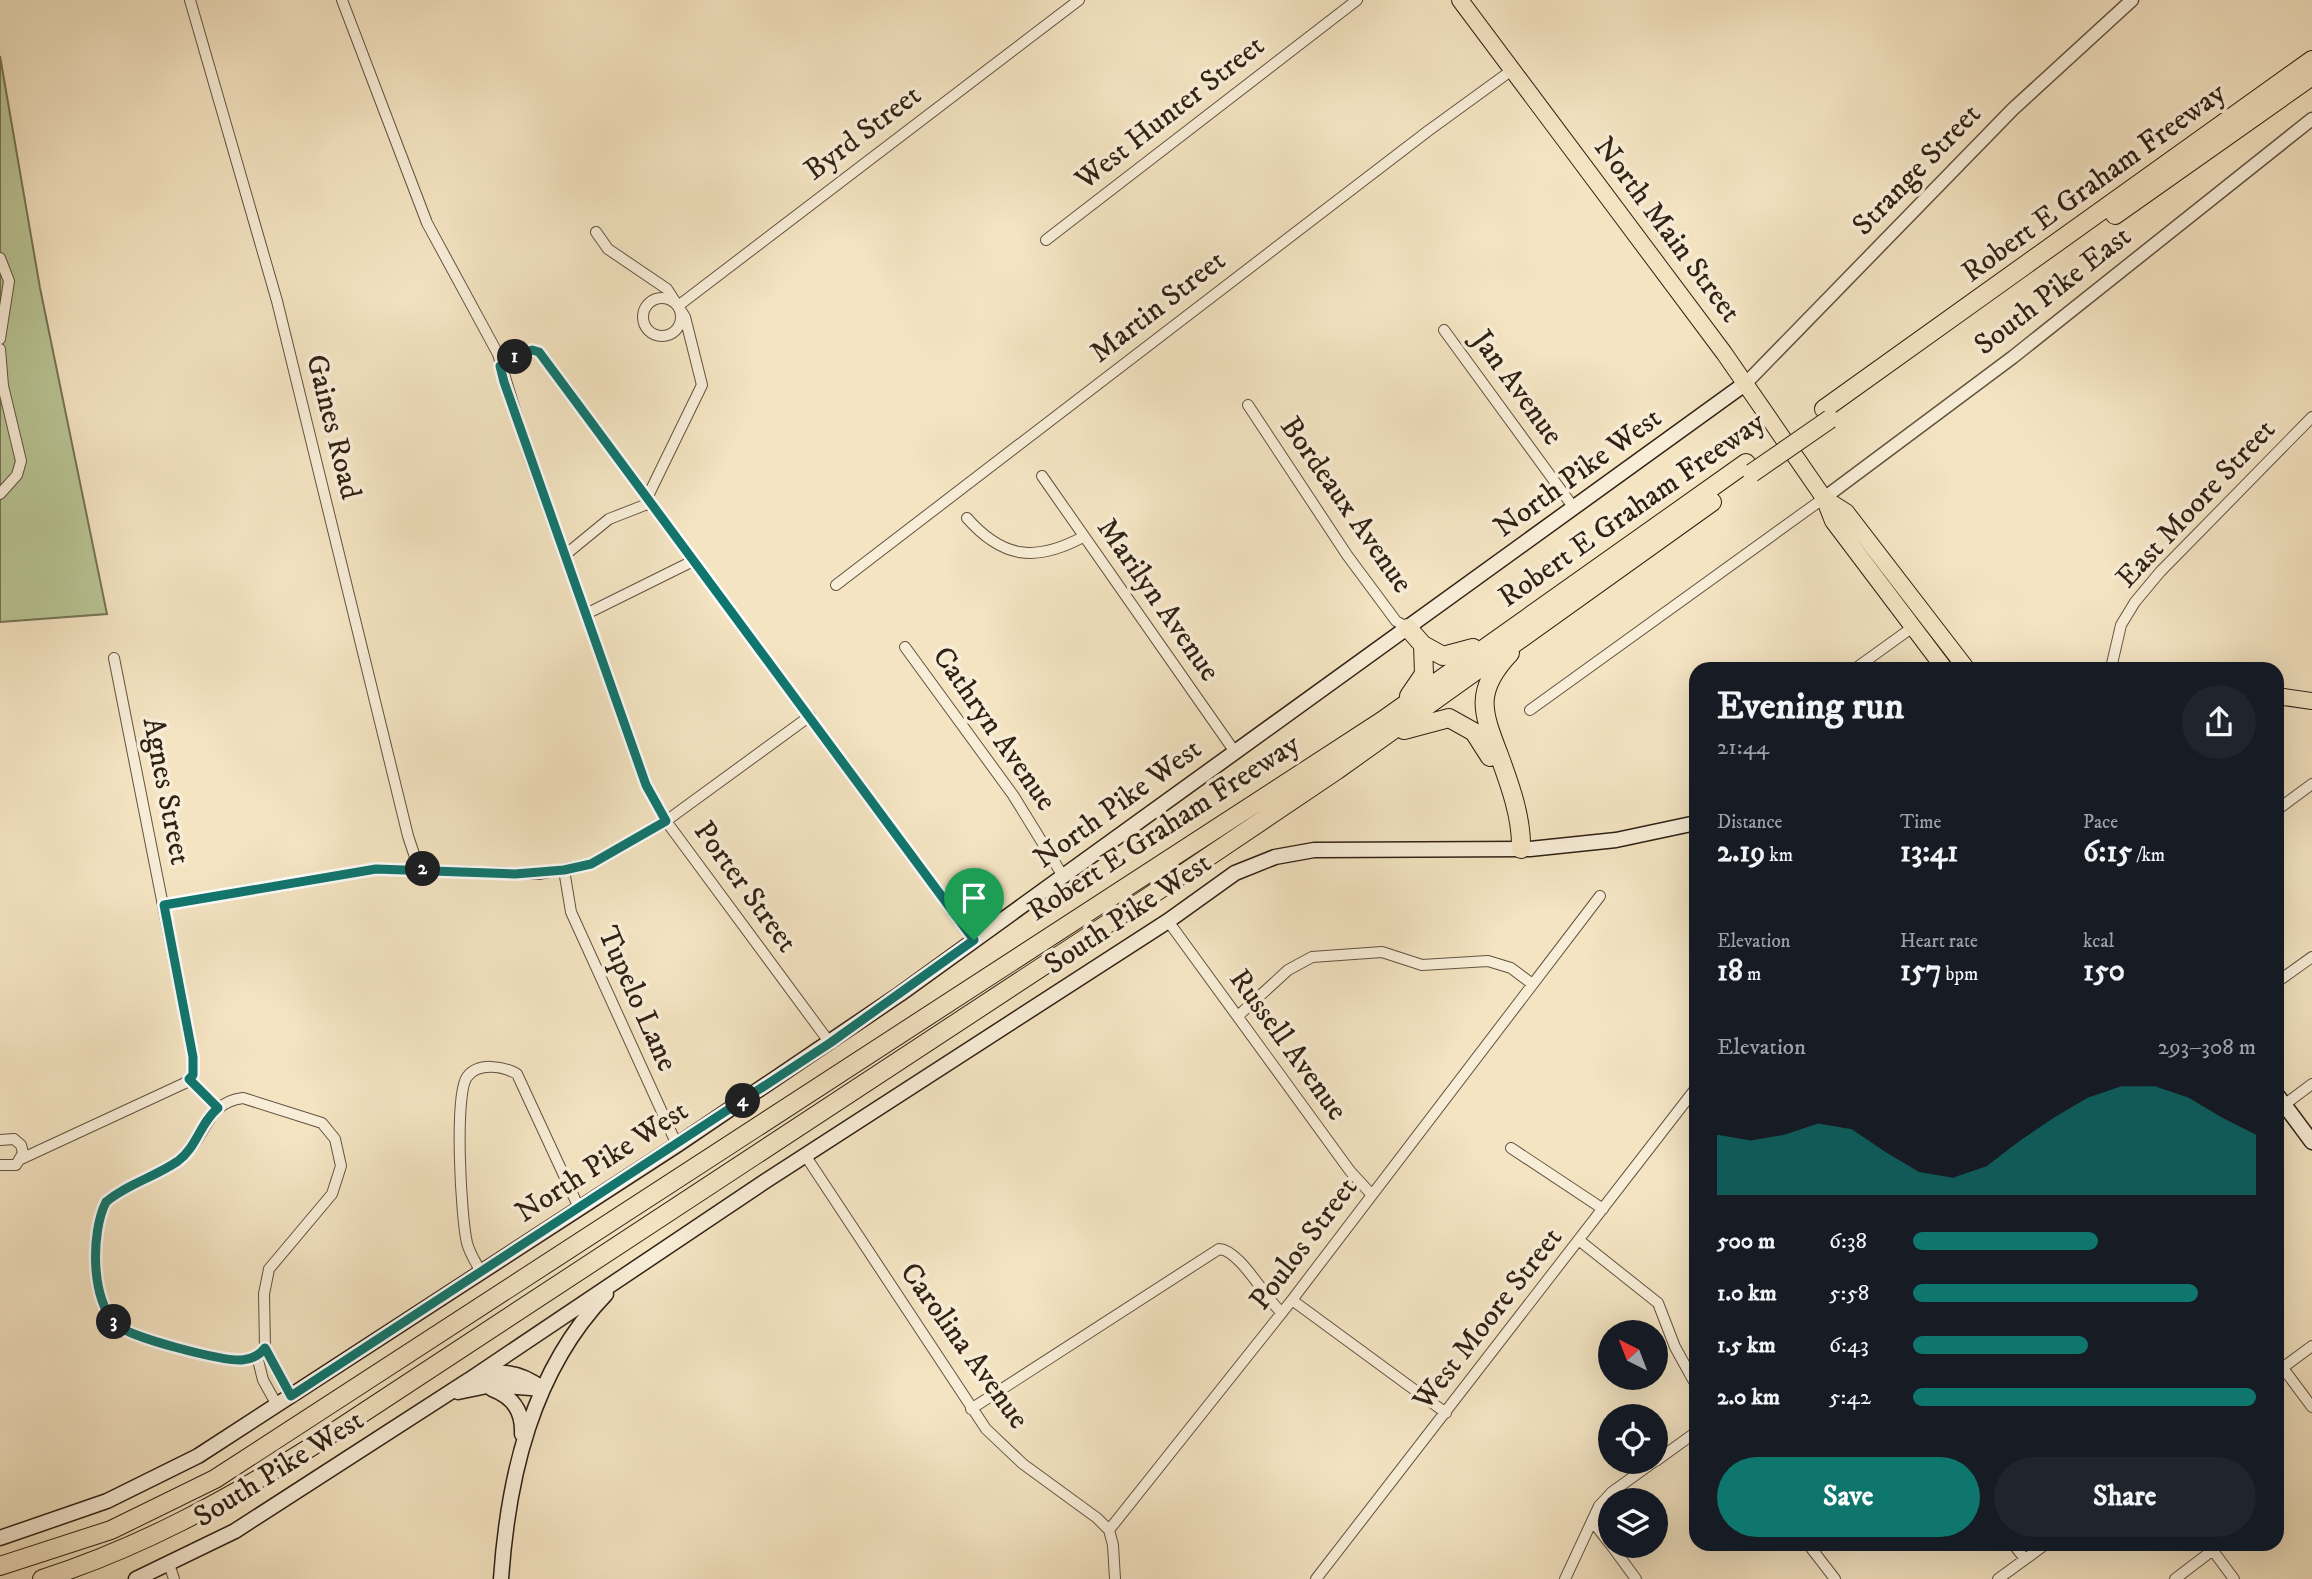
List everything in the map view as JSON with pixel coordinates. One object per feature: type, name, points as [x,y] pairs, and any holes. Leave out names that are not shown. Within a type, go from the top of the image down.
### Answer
[{"type":"highway","name":"Robert E Graham Freeway","points":[[42,1579],[153,1537],[252,1485],[1006,992],[1981,305],[2312,60]]},
{"type":"highway","name":"Robert E Graham Freeway","points":[[2038,263],[2312,76]]},
{"type":"highway","points":[[1408,628],[1423,645],[1434,652],[1451,656],[1523,629]]},
{"type":"highway","points":[[1521,849],[1520,825],[1484,719],[1484,704],[1488,687],[1497,669],[1523,629]]},
{"type":"highway","points":[[1384,728],[1421,682],[1425,665],[1423,645]]},
{"type":"highway","points":[[1384,728],[1449,718],[1474,732],[1511,793]]},
{"type":"highway","name":"Robert E Graham Freeway","points":[[0,1566],[111,1530],[215,1479],[1384,728]]},
{"type":"main road","name":"North Main Street","points":[[1460,0],[1746,383],[1824,498]]},
{"type":"main road","name":"North Pike West","points":[[0,1538],[55,1521],[154,1479],[277,1405],[677,1145],[830,1043],[1746,383]]},
{"type":"main road","points":[[1824,498],[1833,521],[1939,662]]},
{"type":"main road","points":[[1824,498],[1846,512],[1961,662]]},
{"type":"main road","points":[[2284,697],[2312,701]]},
{"type":"main road","name":"South Pike West","points":[[624,1276],[1168,921],[1235,873],[1275,857],[1314,850],[1521,849],[1616,840],[1689,824]]},
{"type":"main road","points":[[2284,1105],[2312,1142]]},
{"type":"main road","points":[[469,1380],[624,1276]]},
{"type":"main road","points":[[501,1579],[511,1489],[543,1389],[589,1314],[624,1276]]},
{"type":"main road","name":"South Pike West","points":[[136,1579],[235,1531],[469,1380],[494,1372],[514,1373],[525,1376],[543,1389]]},
{"type":"main road","points":[[484,1386],[506,1395],[517,1406],[523,1422],[522,1448]]},
{"type":"main road","name":"South Pike West","points":[[446,1396],[484,1386],[543,1389]]},
{"type":"street","name":"Gaines Road","points":[[190,0],[277,301],[408,836],[419,869]]},
{"type":"street","name":"Porter Street","points":[[342,0],[431,232],[498,354],[646,785],[666,821],[830,1043]]},
{"type":"street","name":"Byrd Street","points":[[678,306],[1079,0]]},
{"type":"street","name":"West Hunter Street","points":[[1046,240],[1357,0]]},
{"type":"street","name":"Strange Street","points":[[1746,383],[2013,109],[2132,0]]},
{"type":"street","name":"Martin Street","points":[[836,585],[1428,131],[1512,70]]},
{"type":"street","name":"South Pike East","points":[[1824,498],[2013,357],[2312,119]]},
{"type":"street","points":[[565,555],[609,519],[649,501],[702,386],[685,317],[667,289],[608,249],[596,232]]},
{"type":"street","points":[[0,258],[9,281],[0,340]]},
{"type":"street","name":"Jan Avenue","points":[[1444,330],[1573,509]]},
{"type":"street","points":[[0,348],[4,386],[21,461],[17,475],[0,494]]},
{"type":"street","points":[[500,366],[527,351],[539,352],[974,940]]},
{"type":"street","name":"Bordeaux Avenue","points":[[1248,405],[1347,555],[1396,621],[1408,628]]},
{"type":"street","name":"East Moore Street","points":[[2113,662],[2122,625],[2135,602],[2160,572],[2312,417]]},
{"type":"street","name":"Marilyn Avenue","points":[[1042,475],[1235,752]]},
{"type":"street","points":[[1530,710],[1824,498]]},
{"type":"street","points":[[967,518],[993,544],[1022,553],[1056,551],[1083,537]]},
{"type":"street","points":[[586,614],[694,561]]},
{"type":"street","points":[[1864,662],[1913,627]]},
{"type":"street","name":"Cathryn Avenue","points":[[905,647],[1013,795],[1063,876]]},
{"type":"street","name":"Agnes Street","points":[[114,658],[139,796],[164,905],[193,1057],[193,1075],[189,1079]]},
{"type":"street","points":[[164,905],[320,876],[384,868],[515,874],[564,870],[591,864],[666,821],[810,716]]},
{"type":"street","points":[[2284,805],[2312,784]]},
{"type":"street","name":"Tupelo Lane","points":[[564,870],[571,912],[677,1145]]},
{"type":"street","name":"Poulos Street","points":[[1109,1530],[1120,1521],[1282,1313],[1531,983],[1600,896]]},
{"type":"street","name":"Russell Avenue","points":[[1168,921],[1350,1171],[1372,1195]]},
{"type":"street","points":[[1238,1016],[1288,970],[1312,957],[1382,952],[1422,965],[1488,961],[1511,968],[1531,983]]},
{"type":"street","points":[[2284,977],[2312,957]]},
{"type":"street","points":[[481,1272],[466,1240],[461,1173],[462,1091],[471,1073],[488,1067],[500,1067],[517,1074],[579,1208]]},
{"type":"street","points":[[0,1165],[11,1167],[21,1159],[189,1079],[218,1108]]},
{"type":"street","points":[[2284,1098],[2312,1084]]},
{"type":"street","name":"West Moore Street","points":[[1316,1579],[1689,1097]]},
{"type":"street","points":[[265,1348],[257,1356],[245,1360],[221,1357],[131,1334],[110,1317],[100,1294],[95,1233],[106,1202],[178,1161],[191,1148],[206,1122],[218,1108],[243,1098],[288,1109],[322,1123],[335,1139],[339,1151],[341,1166],[332,1194],[269,1269],[264,1294],[265,1348],[291,1396]]},
{"type":"street","points":[[0,1140],[10,1138],[18,1141],[22,1149],[21,1159]]},
{"type":"street","points":[[1511,1147],[1603,1209]]},
{"type":"street","name":"Carolina Avenue","points":[[805,1156],[971,1409],[1001,1444],[1109,1530]]},
{"type":"street","points":[[1580,1241],[1658,1303],[1675,1347],[1689,1372]]},
{"type":"street","points":[[971,1409],[1219,1249],[1229,1250],[1236,1256],[1260,1290],[1282,1313]]},
{"type":"street","points":[[1292,1300],[1446,1413]]},
{"type":"street","points":[[2284,1363],[2312,1346]]},
{"type":"street","points":[[257,1356],[263,1380],[277,1405]]},
{"type":"street","points":[[2284,1372],[2312,1407]]},
{"type":"street","points":[[1668,1452],[1689,1437]]},
{"type":"street","points":[[1564,1579],[1599,1506],[1612,1492],[1637,1474]]},
{"type":"street","points":[[1593,1522],[1598,1529]]},
{"type":"street","points":[[1109,1530],[1113,1545],[1115,1579]]},
{"type":"street","points":[[1813,1551],[1835,1579]]},
{"type":"street","points":[[2019,1551],[2025,1559]]},
{"type":"street","points":[[1998,1579],[2036,1551]]},
{"type":"street","points":[[2175,1579],[2206,1551]]},
{"type":"street","points":[[2214,1551],[2234,1579]]},
{"type":"street","points":[[1620,1558],[1636,1579]]},
{"type":"street","points":[[169,1564],[174,1579]]},
{"type":"green space","points":[[0,56],[40,288],[107,614],[0,622]]},
{"type":"route","points":[[527,351],[539,352],[974,940],[830,1043],[291,1396],[265,1348],[257,1356],[237,1360],[171,1345],[131,1334],[118,1326],[104,1306],[100,1294],[95,1233],[99,1215],[106,1202],[178,1161],[191,1148],[211,1114],[218,1108],[189,1079],[193,1075],[193,1057],[164,905],[320,876],[376,869],[515,874],[564,870],[591,864],[666,821],[646,785],[504,382],[500,366],[527,351]]}]
